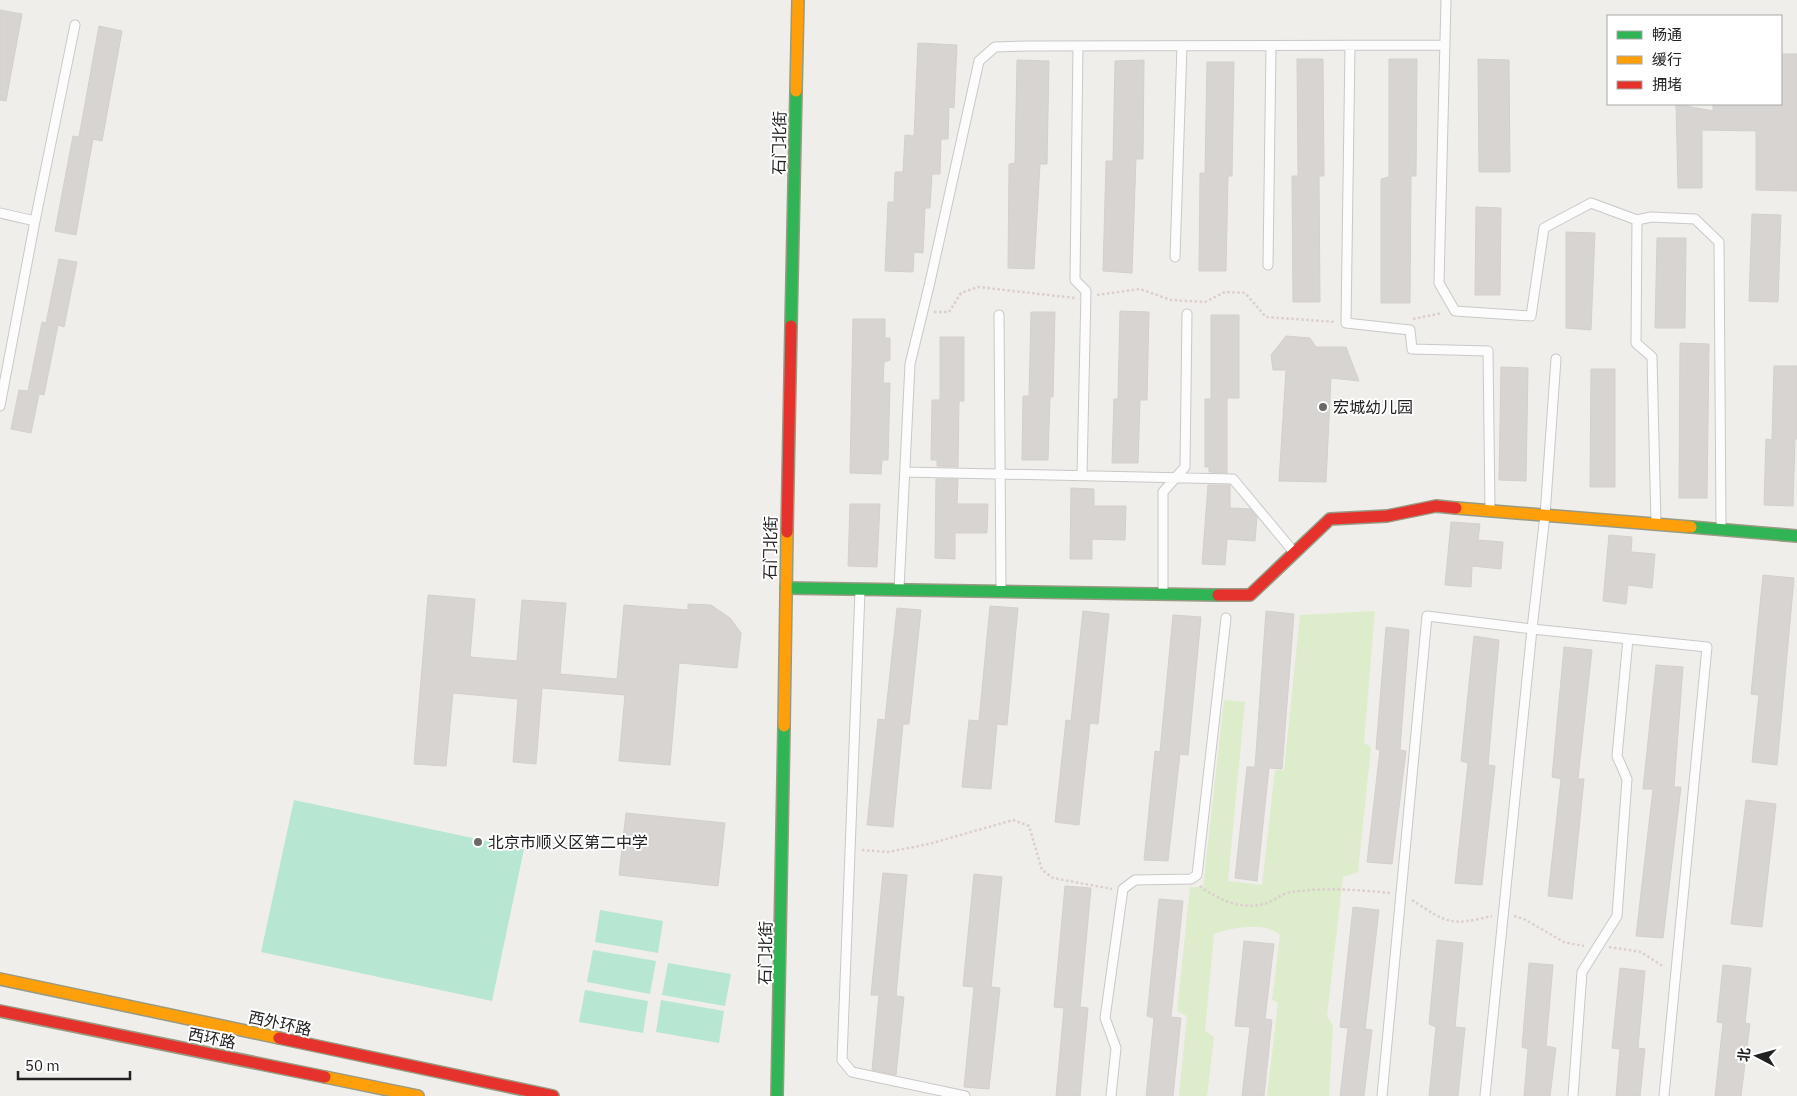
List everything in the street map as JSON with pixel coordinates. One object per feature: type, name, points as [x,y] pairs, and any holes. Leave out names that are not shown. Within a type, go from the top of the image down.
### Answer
[{"type":"street","name":"石门北街","points":[[777,1096],[779,1081],[786,588],[798,0]]},
{"type":"street","points":[[786,588],[1250,595],[1330,519],[1387,516],[1436,506],[1797,536]]},
{"type":"street","name":"西外环路","points":[[0,979],[553,1096]]},
{"type":"street","name":"西环路","points":[[0,1011],[418,1096]]},
{"type":"lane","points":[[1446,0],[1439,283],[1455,310],[1531,316],[1544,228],[1591,203],[1637,220],[1651,217],[1695,219],[1719,242],[1721,530]]},
{"type":"lane","points":[[0,406],[34,221],[75,25]]},
{"type":"lane","points":[[1078,46],[1075,280],[1086,291],[1082,475]]},
{"type":"lane","points":[[1175,258],[1182,46]]},
{"type":"lane","points":[[1268,265],[1271,46]]},
{"type":"lane","points":[[1350,46],[1346,323],[1410,330],[1412,349],[1488,351],[1490,510]]},
{"type":"lane","points":[[899,590],[910,364],[979,61],[995,47],[1445,46]]},
{"type":"lane","points":[[0,213],[34,221]]},
{"type":"lane","points":[[1637,220],[1636,343],[1652,357],[1656,524]]},
{"type":"lane","points":[[999,314],[1000,591]]},
{"type":"lane","points":[[1163,594],[1163,492],[1186,466],[1187,314]]},
{"type":"lane","points":[[1485,1096],[1545,515],[1556,359]]},
{"type":"lane","points":[[905,472],[1233,479],[1295,553]]},
{"type":"lane","points":[[860,589],[842,1060],[852,1072],[965,1096]]},
{"type":"lane","points":[[1382,1096],[1427,616],[1707,647],[1664,1096]]},
{"type":"lane","points":[[1112,1096],[1116,1048],[1105,1018],[1124,889],[1135,880],[1191,879],[1197,875],[1226,618]]},
{"type":"lane","points":[[1573,1096],[1582,972],[1617,916],[1627,779],[1617,756],[1628,639]]},
{"type":"path","points":[[850,849],[888,852],[929,844],[1013,820],[1029,826],[1042,870],[1053,878],[1105,890],[1124,889]]},
{"type":"path","points":[[1191,879],[1214,897],[1245,907],[1264,904],[1289,892],[1342,890],[1401,893],[1443,920],[1461,923],[1503,913],[1524,919],[1564,942],[1596,948],[1609,947],[1641,952],[1675,975]]},
{"type":"green space","points":[[1375,611],[1364,743],[1371,747],[1358,872],[1343,877],[1327,1016],[1333,1026],[1329,1096],[1267,1096],[1278,1003],[1272,1000],[1280,935],[1265,928],[1247,927],[1214,934],[1205,1031],[1214,1037],[1207,1096],[1179,1096],[1187,1016],[1177,1011],[1190,887],[1203,887],[1224,700],[1245,702],[1228,881],[1262,885],[1275,770],[1284,770],[1300,615]]},
{"type":"green space","points":[[294,800],[524,849],[492,1001],[261,952]]},
{"type":"green space","points":[[600,910],[663,921],[658,953],[595,942]]},
{"type":"green space","points":[[593,950],[656,961],[650,994],[587,982]]},
{"type":"green space","points":[[668,963],[731,974],[725,1006],[662,995]]},
{"type":"green space","points":[[585,990],[648,1001],[643,1033],[579,1022]]},
{"type":"green space","points":[[661,1000],[724,1011],[719,1043],[656,1032]]},
{"type":"building","points":[[0,10],[22,14],[6,101],[0,100]]},
{"type":"building","points":[[99,26],[122,31],[102,141],[93,139],[76,235],[55,231],[73,136],[79,137]]},
{"type":"building","points":[[918,43],[957,45],[954,108],[949,107],[948,139],[941,139],[940,174],[932,174],[930,208],[925,208],[923,253],[914,252],[913,272],[885,271],[888,202],[894,202],[895,172],[903,172],[905,135],[914,136]]},
{"type":"building","points":[[1782,54],[1797,54],[1797,191],[1756,190],[1756,131],[1702,130],[1702,188],[1678,188],[1676,105],[1713,111],[1713,105],[1782,105]]},
{"type":"building","points":[[1297,59],[1323,59],[1324,176],[1319,176],[1320,302],[1293,302],[1292,176],[1298,176]]},
{"type":"building","points":[[1389,59],[1417,59],[1416,176],[1411,176],[1410,303],[1381,303],[1381,179],[1389,177]]},
{"type":"building","points":[[1478,59],[1509,60],[1510,172],[1479,172]]},
{"type":"building","points":[[1017,60],[1049,61],[1047,164],[1040,164],[1034,269],[1008,268],[1009,164],[1015,163]]},
{"type":"building","points":[[1144,60],[1143,159],[1136,159],[1132,273],[1103,271],[1106,161],[1113,161],[1115,61]]},
{"type":"building","points":[[1207,62],[1234,62],[1232,176],[1228,176],[1226,271],[1199,271],[1200,173],[1205,173]]},
{"type":"building","points":[[1476,207],[1501,208],[1500,295],[1475,295]]},
{"type":"building","points":[[1752,214],[1781,215],[1778,302],[1749,301]]},
{"type":"building","points":[[1566,232],[1595,233],[1591,330],[1566,328]]},
{"type":"building","points":[[1657,238],[1686,238],[1685,328],[1655,328]]},
{"type":"building","points":[[59,259],[77,262],[64,327],[58,325],[44,395],[39,394],[31,433],[11,429],[19,390],[28,391],[42,322],[46,323]]},
{"type":"building","points":[[1120,311],[1149,312],[1147,400],[1140,400],[1138,463],[1112,463],[1114,399],[1118,399]]},
{"type":"building","points":[[1031,312],[1055,312],[1053,397],[1050,397],[1048,460],[1022,460],[1023,396],[1029,396]]},
{"type":"building","points":[[1211,315],[1239,315],[1239,398],[1227,398],[1227,473],[1209,472],[1209,467],[1205,467],[1205,399],[1211,399]]},
{"type":"building","points":[[853,319],[885,319],[885,338],[890,338],[890,360],[884,362],[883,383],[890,383],[888,460],[882,460],[881,474],[850,473]]},
{"type":"building","points":[[1286,336],[1310,338],[1316,347],[1346,347],[1359,381],[1331,378],[1326,482],[1279,481],[1286,370],[1273,370],[1271,355]]},
{"type":"building","points":[[940,337],[964,337],[964,401],[959,401],[958,467],[937,466],[937,460],[931,460],[932,400],[940,400]]},
{"type":"building","points":[[1680,343],[1709,344],[1707,498],[1679,498]]},
{"type":"building","points":[[1774,366],[1797,366],[1797,439],[1795,439],[1793,506],[1764,505],[1766,439],[1772,440]]},
{"type":"building","points":[[1501,367],[1528,368],[1526,481],[1499,480]]},
{"type":"building","points":[[1591,369],[1615,369],[1615,487],[1590,487]]},
{"type":"building","points":[[936,479],[958,479],[957,504],[988,504],[987,533],[955,533],[955,559],[935,558]]},
{"type":"building","points":[[1208,485],[1230,485],[1230,508],[1250,509],[1257,517],[1255,541],[1227,539],[1225,565],[1202,564]]},
{"type":"building","points":[[1071,488],[1094,489],[1094,506],[1126,506],[1125,540],[1092,539],[1092,559],[1070,559]]},
{"type":"building","points":[[850,504],[880,504],[877,567],[848,566]]},
{"type":"building","points":[[1451,522],[1480,524],[1478,540],[1503,542],[1501,569],[1472,566],[1471,587],[1445,585]]},
{"type":"building","points":[[1609,535],[1632,537],[1631,552],[1655,554],[1652,588],[1628,585],[1626,604],[1603,601]]},
{"type":"building","points":[[1763,575],[1794,578],[1777,765],[1752,762],[1759,695],[1751,694]]},
{"type":"building","points":[[428,595],[475,599],[470,657],[517,661],[522,600],[566,603],[560,674],[617,679],[624,605],[688,610],[688,604],[711,605],[730,618],[741,633],[737,668],[679,663],[670,765],[619,761],[625,695],[542,688],[536,764],[513,762],[518,699],[453,693],[446,766],[414,764]]},
{"type":"building","points":[[990,606],[1018,608],[1007,725],[997,724],[991,789],[962,787],[969,720],[979,721]]},
{"type":"building","points":[[897,608],[921,610],[909,724],[903,724],[893,827],[867,825],[878,719],[885,720]]},
{"type":"building","points":[[1083,611],[1109,614],[1098,724],[1090,723],[1079,825],[1055,822],[1066,720],[1071,721]]},
{"type":"building","points":[[1266,611],[1294,614],[1282,769],[1269,768],[1257,881],[1235,878],[1247,767],[1255,767]]},
{"type":"building","points":[[1173,615],[1201,617],[1188,755],[1180,754],[1168,861],[1144,860],[1155,751],[1160,752]]},
{"type":"building","points":[[1386,627],[1409,630],[1400,750],[1406,751],[1392,864],[1367,862],[1380,750],[1376,749]]},
{"type":"building","points":[[1474,636],[1499,640],[1488,765],[1495,766],[1482,885],[1455,883],[1468,763],[1461,761]]},
{"type":"building","points":[[1564,647],[1592,650],[1578,779],[1584,779],[1572,899],[1548,896],[1561,779],[1552,777]]},
{"type":"building","points":[[1656,665],[1683,667],[1674,787],[1681,787],[1663,938],[1636,936],[1653,789],[1643,789]]},
{"type":"building","points":[[1746,800],[1776,804],[1762,927],[1731,924]]},
{"type":"building","points":[[626,813],[725,823],[718,886],[619,875]]},
{"type":"building","points":[[883,873],[907,875],[896,996],[904,997],[896,1075],[872,1070],[879,995],[871,995]]},
{"type":"building","points":[[974,874],[1002,877],[991,987],[1000,988],[989,1089],[964,1087],[974,987],[963,986]]},
{"type":"building","points":[[1065,886],[1091,888],[1080,1007],[1088,1008],[1080,1096],[1056,1096],[1064,1008],[1054,1007]]},
{"type":"building","points":[[1159,899],[1183,901],[1171,1017],[1181,1018],[1173,1096],[1146,1096],[1154,1018],[1147,1016]]},
{"type":"building","points":[[1353,907],[1379,910],[1365,1029],[1372,1030],[1364,1096],[1340,1096],[1348,1028],[1340,1027]]},
{"type":"building","points":[[1437,940],[1463,943],[1455,1027],[1465,1028],[1458,1096],[1429,1096],[1436,1027],[1429,1024]]},
{"type":"building","points":[[1244,941],[1274,944],[1265,1019],[1272,1020],[1264,1096],[1242,1096],[1250,1027],[1235,1026]]},
{"type":"building","points":[[1529,963],[1553,965],[1546,1046],[1556,1048],[1550,1096],[1524,1096],[1528,1049],[1522,1047]]},
{"type":"building","points":[[1723,965],[1751,968],[1745,1023],[1750,1024],[1741,1096],[1715,1096],[1723,1023],[1717,1022]]},
{"type":"building","points":[[1620,968],[1645,971],[1638,1048],[1645,1049],[1640,1096],[1616,1096],[1620,1049],[1612,1048]]},
{"type":"traffic: fast","points":[[791,326],[796,91]]},
{"type":"traffic: fast","points":[[1691,527],[1797,536]]},
{"type":"traffic: fast","points":[[786,588],[1218,595]]},
{"type":"traffic: fast","points":[[777,1096],[784,726]]},
{"type":"traffic: slow","points":[[796,91],[798,0]]},
{"type":"traffic: slow","points":[[1456,508],[1691,527]]},
{"type":"traffic: slow","points":[[784,726],[787,532]]},
{"type":"traffic: slow","points":[[0,979],[279,1038]]},
{"type":"traffic: slow","points":[[325,1077],[418,1096]]},
{"type":"traffic: jam","points":[[787,532],[791,326]]},
{"type":"traffic: jam","points":[[1218,595],[1250,595],[1330,519],[1387,516],[1436,506],[1456,508]]},
{"type":"traffic: jam","points":[[0,1011],[325,1077]]},
{"type":"traffic: jam","points":[[279,1038],[553,1096]]},
{"type":"place","name":"宏城幼儿园","points":[[1323,407]]},
{"type":"place","name":"北京市顺义区第二中学","points":[[478,842]]}]
